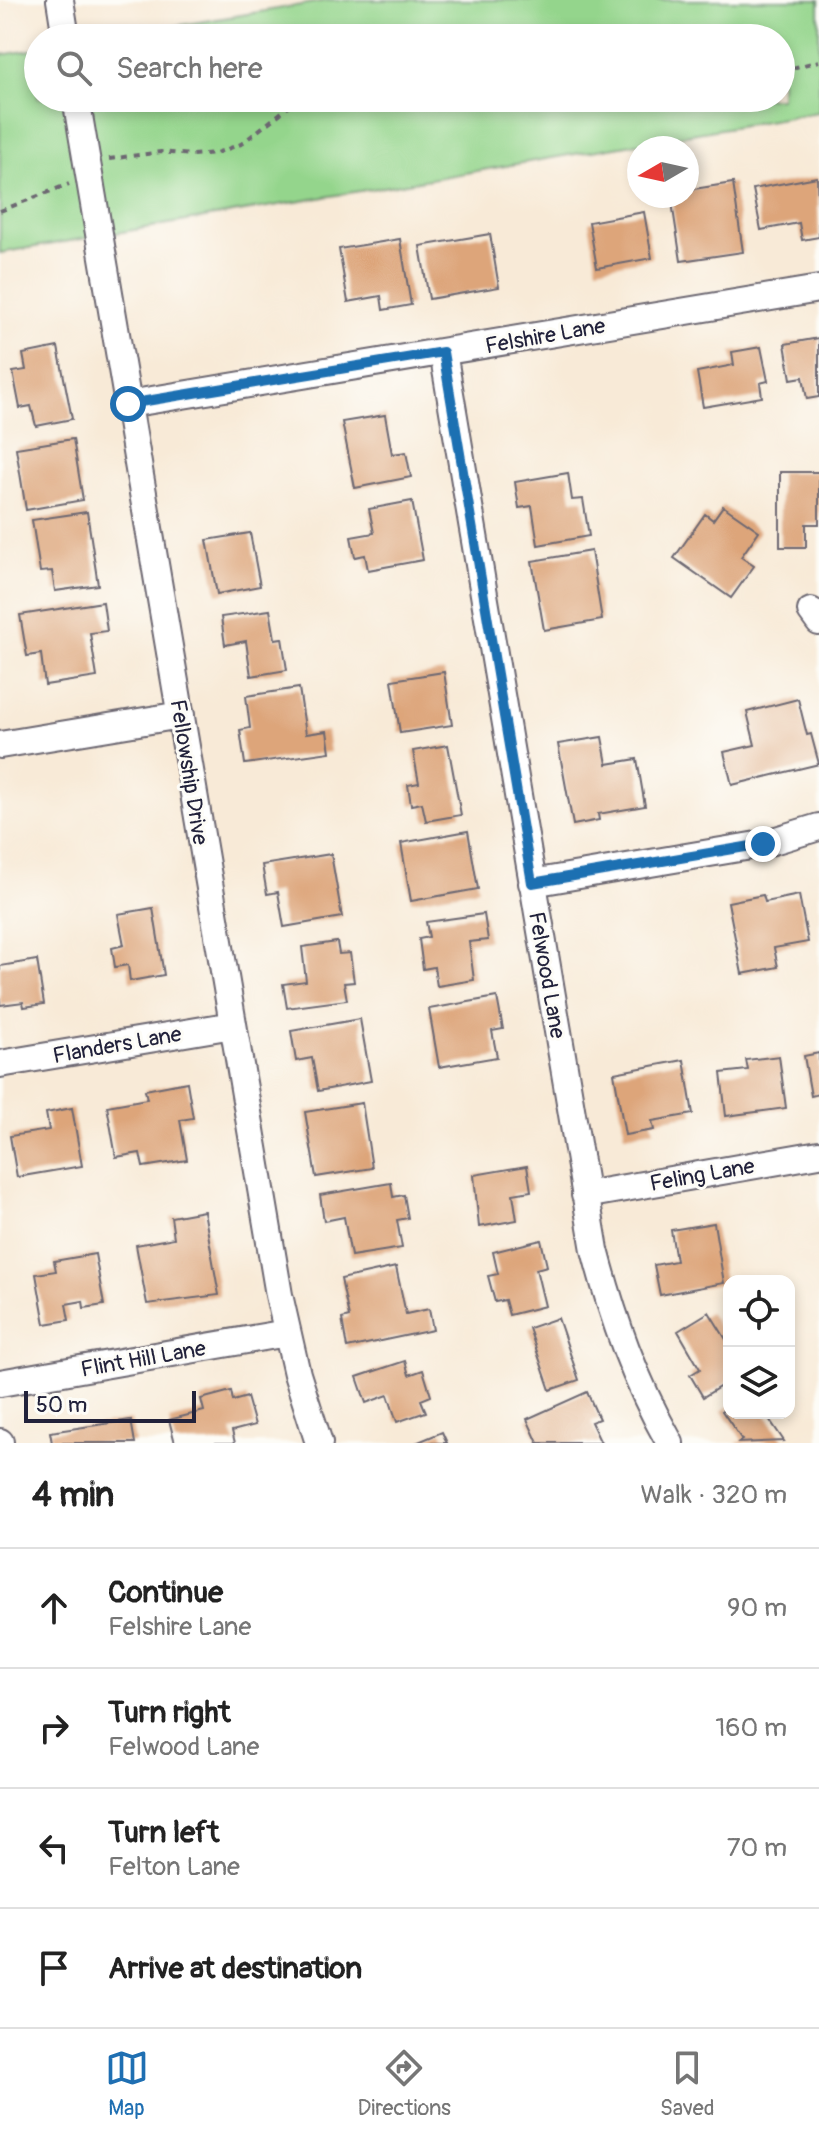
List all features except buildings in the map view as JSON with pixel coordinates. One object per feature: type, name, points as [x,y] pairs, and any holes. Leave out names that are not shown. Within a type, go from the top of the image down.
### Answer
[{"type":"street","points":[[60,0],[64,24]]},
{"type":"street","name":"Fellowship Drive","points":[[78,112],[287,1333],[319,1443]]},
{"type":"street","name":"Felshire Lane","points":[[128,404],[819,289]]},
{"type":"street","name":"Felwood Lane","points":[[443,352],[585,1195],[603,1279],[622,1341],[645,1398],[670,1443]]},
{"type":"street","points":[[0,745],[181,715]]},
{"type":"street","points":[[532,883],[763,844],[819,827]]},
{"type":"street","name":"Flanders Lane","points":[[0,1064],[233,1025]]},
{"type":"street","name":"Feling Lane","points":[[585,1195],[819,1154]]},
{"type":"street","name":"Flint Hill Lane","points":[[0,1383],[287,1333]]},
{"type":"path","points":[[795,67],[819,61]]},
{"type":"path","points":[[100,161],[148,153],[216,153],[241,144],[282,112]]},
{"type":"path","points":[[0,211],[77,181]]},
{"type":"green space","points":[[331,0],[819,0],[819,112],[680,136],[627,136],[627,145],[0,253],[0,55],[24,51],[24,112],[795,112],[795,24],[188,24]]},
{"type":"route","points":[[128,404],[443,352],[532,883],[763,844]]}]
